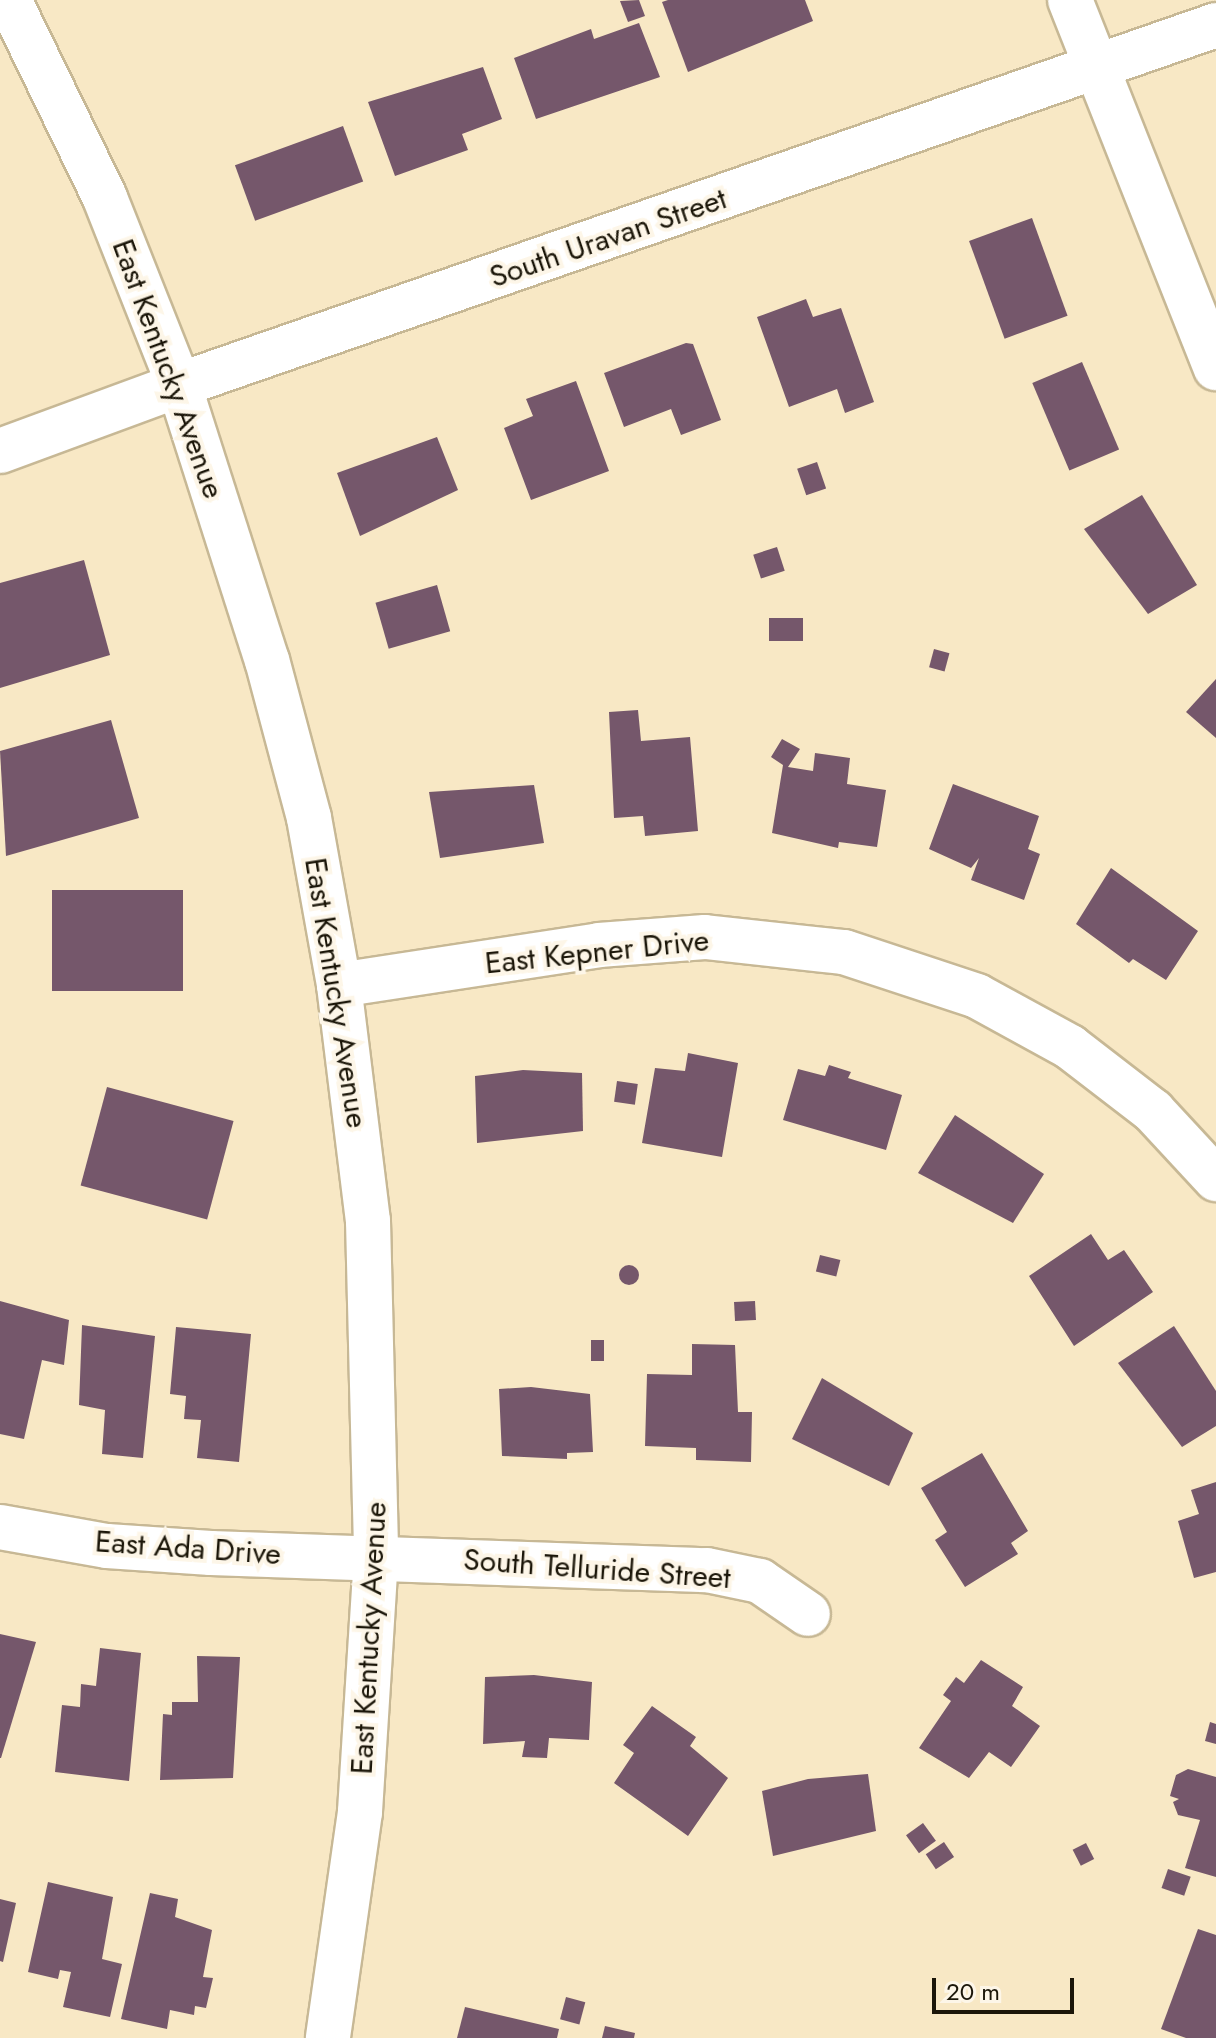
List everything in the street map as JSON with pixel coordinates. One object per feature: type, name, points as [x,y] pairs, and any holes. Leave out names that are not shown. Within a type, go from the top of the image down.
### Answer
[{"type":"street","name":"East Kentucky Avenue","points":[[9,0],[105,198],[179,385],[278,703],[309,818],[339,985],[368,1221],[376,1557],[360,1812],[328,2038]]},
{"type":"street","points":[[1070,0],[1094,71],[1216,368]]},
{"type":"street","name":"South Uravan Street","points":[[0,451],[179,385],[1094,71],[1216,25]]},
{"type":"street","name":"East Kepner Drive","points":[[339,985],[599,945],[705,937],[844,952],[977,996],[1070,1047],[1153,1111],[1216,1179]]},
{"type":"street","name":"East Ada Drive","points":[[0,1527],[122,1547],[376,1557]]},
{"type":"street","name":"South Telluride Street","points":[[376,1557],[707,1570],[760,1581],[808,1614]]},
{"type":"building","points":[[639,0],[645,16],[628,22],[620,1]]},
{"type":"building","points":[[805,0],[813,21],[688,72],[662,2]]},
{"type":"building","points":[[639,23],[660,77],[536,119],[514,58],[591,29],[594,39]]},
{"type":"building","points":[[483,67],[502,119],[462,134],[468,150],[395,176],[368,102]]},
{"type":"building","points":[[343,126],[363,181],[255,221],[235,165]]},
{"type":"building","points":[[1032,218],[1068,316],[1005,339],[969,241]]},
{"type":"building","points":[[806,299],[813,317],[841,308],[874,402],[845,413],[837,389],[789,407],[757,317]]},
{"type":"building","points":[[686,343],[693,344],[721,420],[681,435],[671,409],[624,427],[604,373]]},
{"type":"building","points":[[1082,362],[1119,449],[1069,471],[1032,383]]},
{"type":"building","points":[[576,381],[609,471],[531,500],[504,428],[533,416],[526,399]]},
{"type":"building","points":[[437,437],[458,490],[360,536],[337,473]]},
{"type":"building","points":[[817,462],[826,488],[806,495],[797,469]]},
{"type":"building","points":[[1142,495],[1197,585],[1148,614],[1084,529]]},
{"type":"building","points":[[777,547],[785,571],[761,579],[753,555]]},
{"type":"building","points":[[84,560],[110,655],[0,688],[0,583]]},
{"type":"building","points":[[437,585],[450,631],[389,649],[375,603]]},
{"type":"building","points":[[769,618],[803,618],[803,641],[769,641]]},
{"type":"building","points":[[934,649],[949,653],[945,671],[929,667]]},
{"type":"building","points":[[1216,679],[1216,738],[1186,712]]},
{"type":"building","points":[[638,710],[641,741],[690,737],[698,831],[645,836],[643,816],[614,818],[609,712]]},
{"type":"building","points":[[111,720],[139,818],[6,856],[0,751]]},
{"type":"building","points":[[782,739],[800,749],[788,767],[813,771],[815,753],[850,758],[847,784],[886,790],[877,847],[839,842],[838,848],[772,833],[783,765],[771,757]]},
{"type":"building","points":[[953,784],[1039,816],[1028,849],[1040,854],[1024,900],[971,880],[979,858],[971,868],[929,849]]},
{"type":"building","points":[[534,785],[544,843],[440,858],[429,792]]},
{"type":"building","points":[[1111,868],[1198,931],[1166,980],[1133,959],[1129,963],[1076,924]]},
{"type":"building","points":[[52,890],[183,890],[183,991],[52,991]]},
{"type":"building","points":[[688,1053],[738,1063],[722,1157],[642,1143],[655,1068],[685,1071]]},
{"type":"building","points":[[829,1065],[851,1072],[848,1078],[902,1095],[886,1150],[783,1120],[798,1069],[825,1076]]},
{"type":"building","points":[[523,1070],[582,1073],[583,1131],[477,1143],[475,1076]]},
{"type":"building","points":[[617,1081],[638,1084],[635,1105],[614,1102]]},
{"type":"building","points":[[107,1087],[234,1121],[207,1219],[81,1186]]},
{"type":"building","points":[[955,1115],[1044,1174],[1013,1223],[918,1173]]},
{"type":"building","points":[[1091,1234],[1108,1260],[1124,1250],[1153,1292],[1074,1346],[1029,1276]]},
{"type":"building","points":[[820,1255],[840,1260],[836,1277],[816,1271]]},
{"type":"building","points":[[629,1265],[636,1268],[639,1275],[636,1282],[629,1285],[622,1282],[619,1275],[622,1268]]},
{"type":"building","points":[[0,1301],[69,1320],[64,1365],[42,1360],[24,1439],[0,1434]]},
{"type":"building","points":[[755,1301],[756,1320],[735,1321],[734,1302]]},
{"type":"building","points":[[82,1325],[155,1336],[143,1458],[102,1454],[105,1410],[79,1405]]},
{"type":"building","points":[[1174,1326],[1216,1391],[1216,1426],[1182,1447],[1118,1363]]},
{"type":"building","points":[[176,1327],[251,1334],[239,1462],[197,1458],[201,1420],[184,1419],[186,1396],[170,1394]]},
{"type":"building","points":[[591,1340],[604,1340],[604,1361],[591,1361]]},
{"type":"building","points":[[692,1344],[735,1345],[738,1412],[752,1412],[751,1462],[696,1460],[696,1448],[645,1446],[647,1374],[692,1375]]},
{"type":"building","points":[[822,1378],[913,1433],[889,1486],[792,1439]]},
{"type":"building","points":[[531,1387],[590,1394],[593,1452],[567,1453],[567,1459],[502,1456],[499,1389]]},
{"type":"building","points":[[982,1453],[1028,1531],[1011,1543],[1018,1554],[965,1587],[935,1540],[947,1532],[921,1488]]},
{"type":"building","points":[[1216,1482],[1216,1572],[1194,1578],[1178,1521],[1199,1514],[1191,1490]]},
{"type":"building","points":[[0,1634],[36,1642],[1,1758],[0,1758]]},
{"type":"building","points":[[100,1648],[141,1653],[129,1781],[55,1772],[62,1705],[80,1707],[81,1684],[96,1686]]},
{"type":"building","points":[[197,1656],[240,1657],[233,1778],[160,1780],[163,1714],[172,1715],[172,1702],[198,1702]]},
{"type":"building","points":[[981,1660],[1023,1687],[1012,1706],[1040,1726],[1011,1767],[989,1752],[969,1778],[919,1748],[951,1701],[943,1695],[956,1677],[964,1683]]},
{"type":"building","points":[[534,1675],[592,1682],[589,1740],[549,1738],[547,1758],[522,1757],[525,1741],[483,1744],[485,1677]]},
{"type":"building","points":[[652,1706],[696,1737],[690,1746],[728,1778],[688,1836],[614,1783],[634,1753],[623,1745]]},
{"type":"building","points":[[1210,1722],[1216,1724],[1216,1744],[1205,1741]]},
{"type":"building","points":[[1188,1769],[1216,1777],[1216,1877],[1185,1868],[1200,1820],[1178,1815],[1173,1802],[1179,1799],[1170,1796],[1176,1775]]},
{"type":"building","points":[[868,1774],[876,1831],[773,1856],[762,1791],[808,1779]]},
{"type":"building","points":[[923,1823],[936,1841],[919,1853],[906,1835]]},
{"type":"building","points":[[944,1842],[954,1857],[936,1869],[926,1854]]},
{"type":"building","points":[[1086,1843],[1094,1859],[1081,1866],[1073,1850]]},
{"type":"building","points":[[1168,1869],[1191,1877],[1184,1896],[1161,1888]]},
{"type":"building","points":[[48,1882],[113,1897],[102,1959],[122,1964],[110,2017],[63,2007],[71,1972],[60,1970],[58,1979],[28,1972]]},
{"type":"building","points":[[150,1893],[178,1899],[175,1917],[212,1930],[203,1977],[213,1978],[206,2008],[195,2006],[194,2015],[170,2010],[167,2029],[121,2019]]},
{"type":"building","points":[[0,1899],[16,1903],[3,1962],[0,1961]]},
{"type":"building","points":[[1198,1929],[1216,1935],[1216,2038],[1186,2038],[1161,2029]]},
{"type":"building","points":[[566,1997],[585,2002],[579,2024],[560,2019]]},
{"type":"building","points":[[465,2007],[559,2029],[557,2038],[457,2038]]},
{"type":"building","points":[[605,2026],[635,2033],[634,2038],[602,2038]]}]
